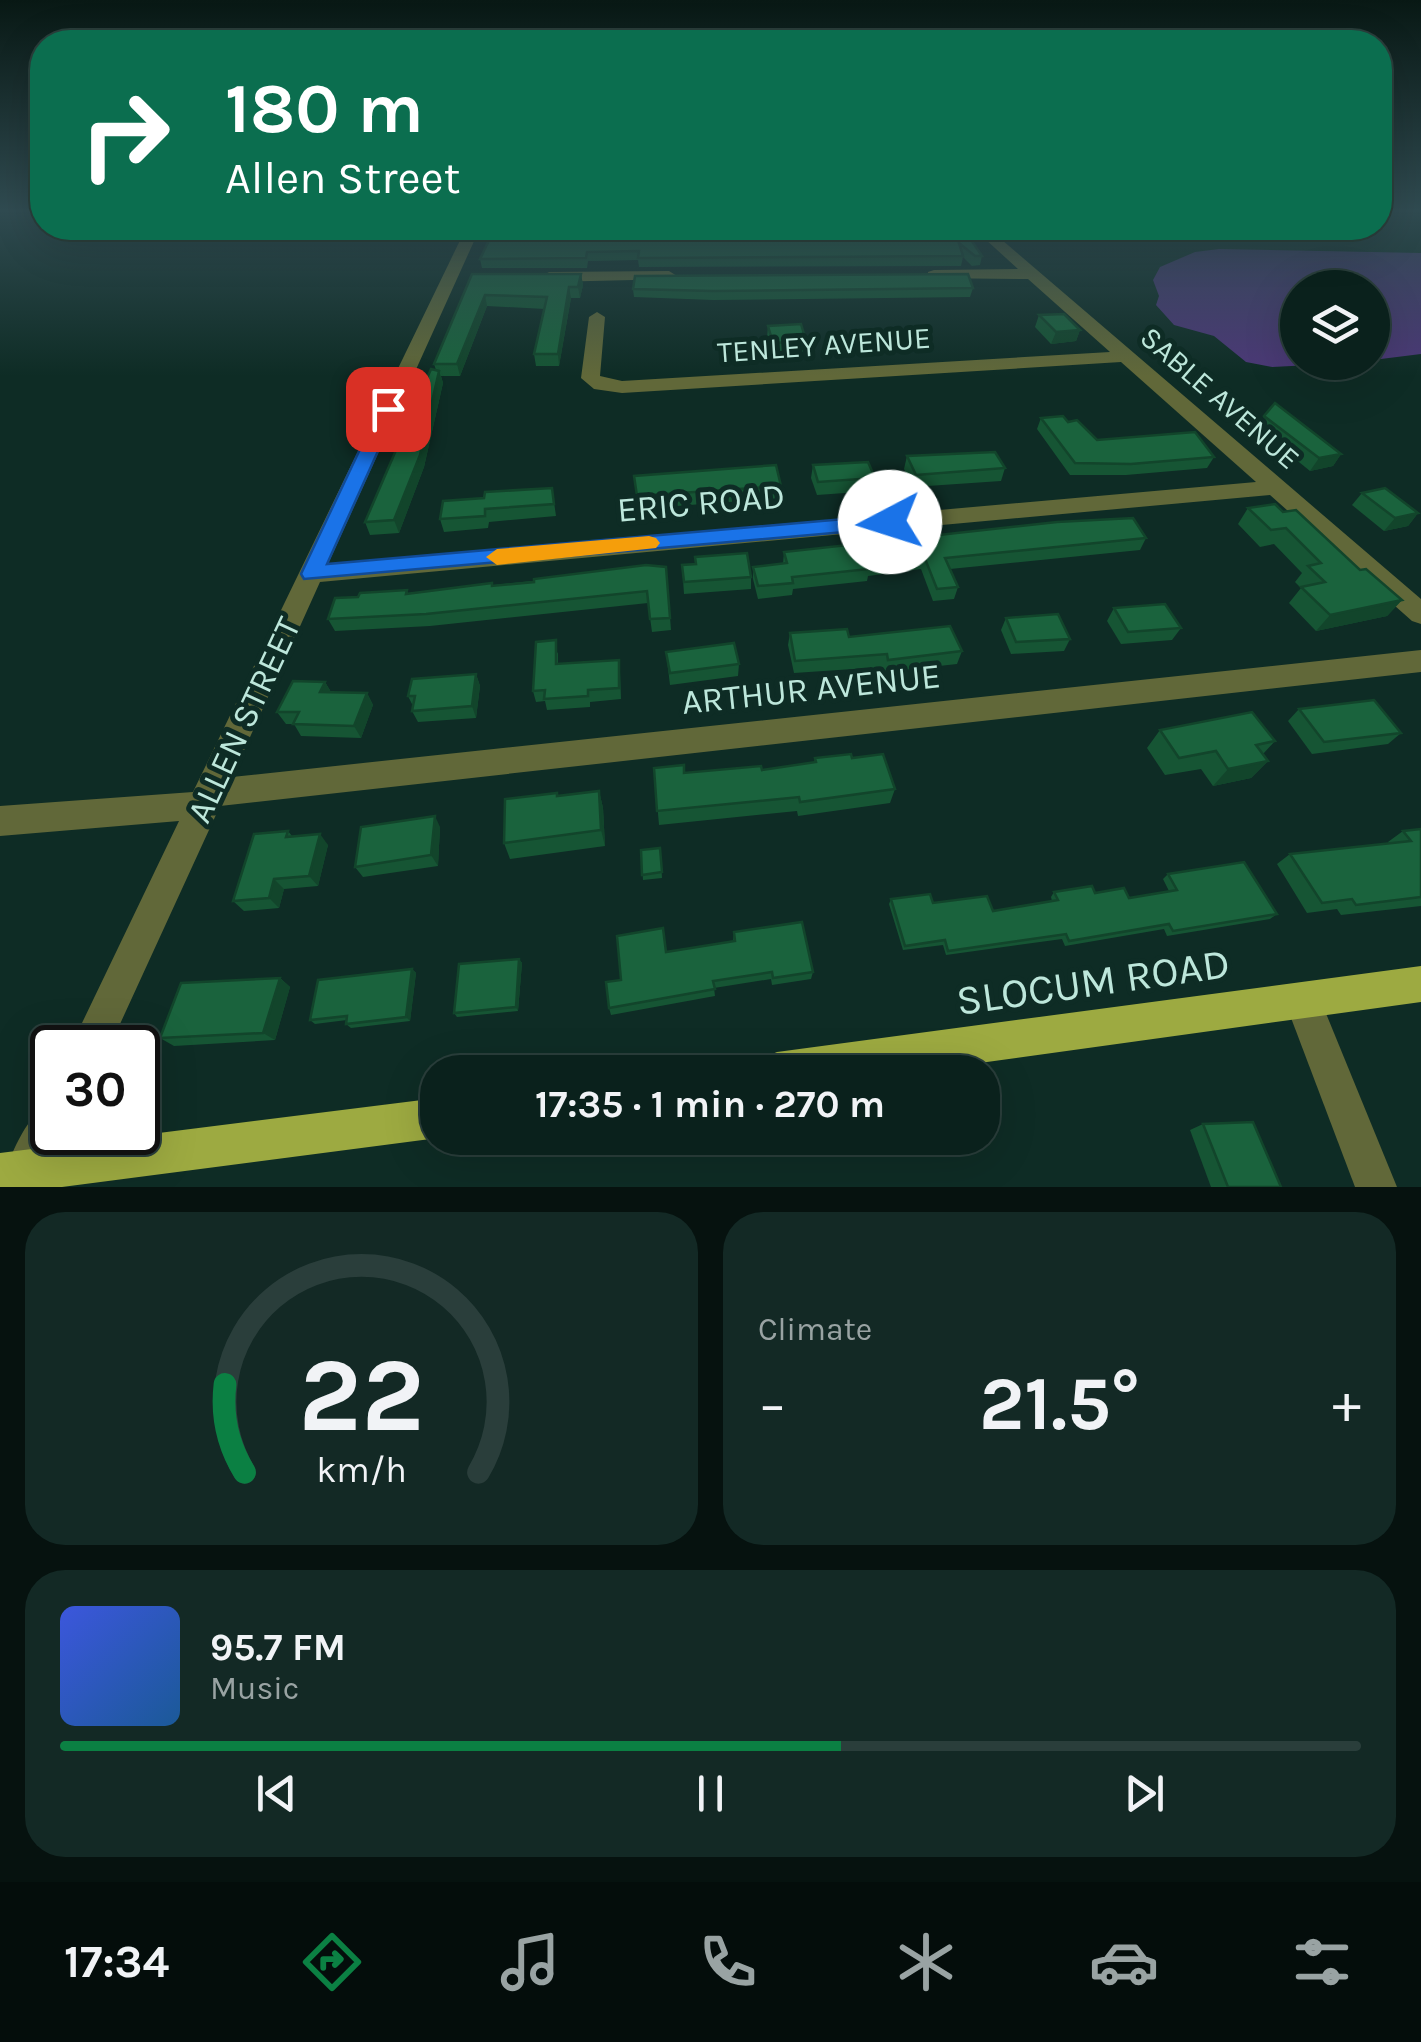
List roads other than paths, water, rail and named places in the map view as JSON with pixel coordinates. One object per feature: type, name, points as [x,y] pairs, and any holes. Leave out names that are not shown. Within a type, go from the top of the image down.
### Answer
[{"type":"main road","name":"SLOCUM ROAD","points":[[905,1055],[1421,984]]},
{"type":"main road","points":[[15,1177],[420,1121]]},
{"type":"street","name":"ALLEN STREET","points":[[100,1025],[462,265]]},
{"type":"street","name":"SABLE AVENUE","points":[[1022,265],[1421,614]]},
{"type":"street","points":[[916,275],[1032,274]]},
{"type":"street","points":[[527,277],[682,276]]},
{"type":"street","name":"TENLEY AVENUE","points":[[597,317],[590,378],[600,385],[622,387],[1126,356]]},
{"type":"street","name":"ERIC ROAD","points":[[312,574],[1276,487]]},
{"type":"street","name":"ARTHUR AVENUE","points":[[0,821],[1421,661]]},
{"type":"street","points":[[1303,1002],[1376,1187]]},
{"type":"street","points":[[15,1177],[30,1155]]}]
